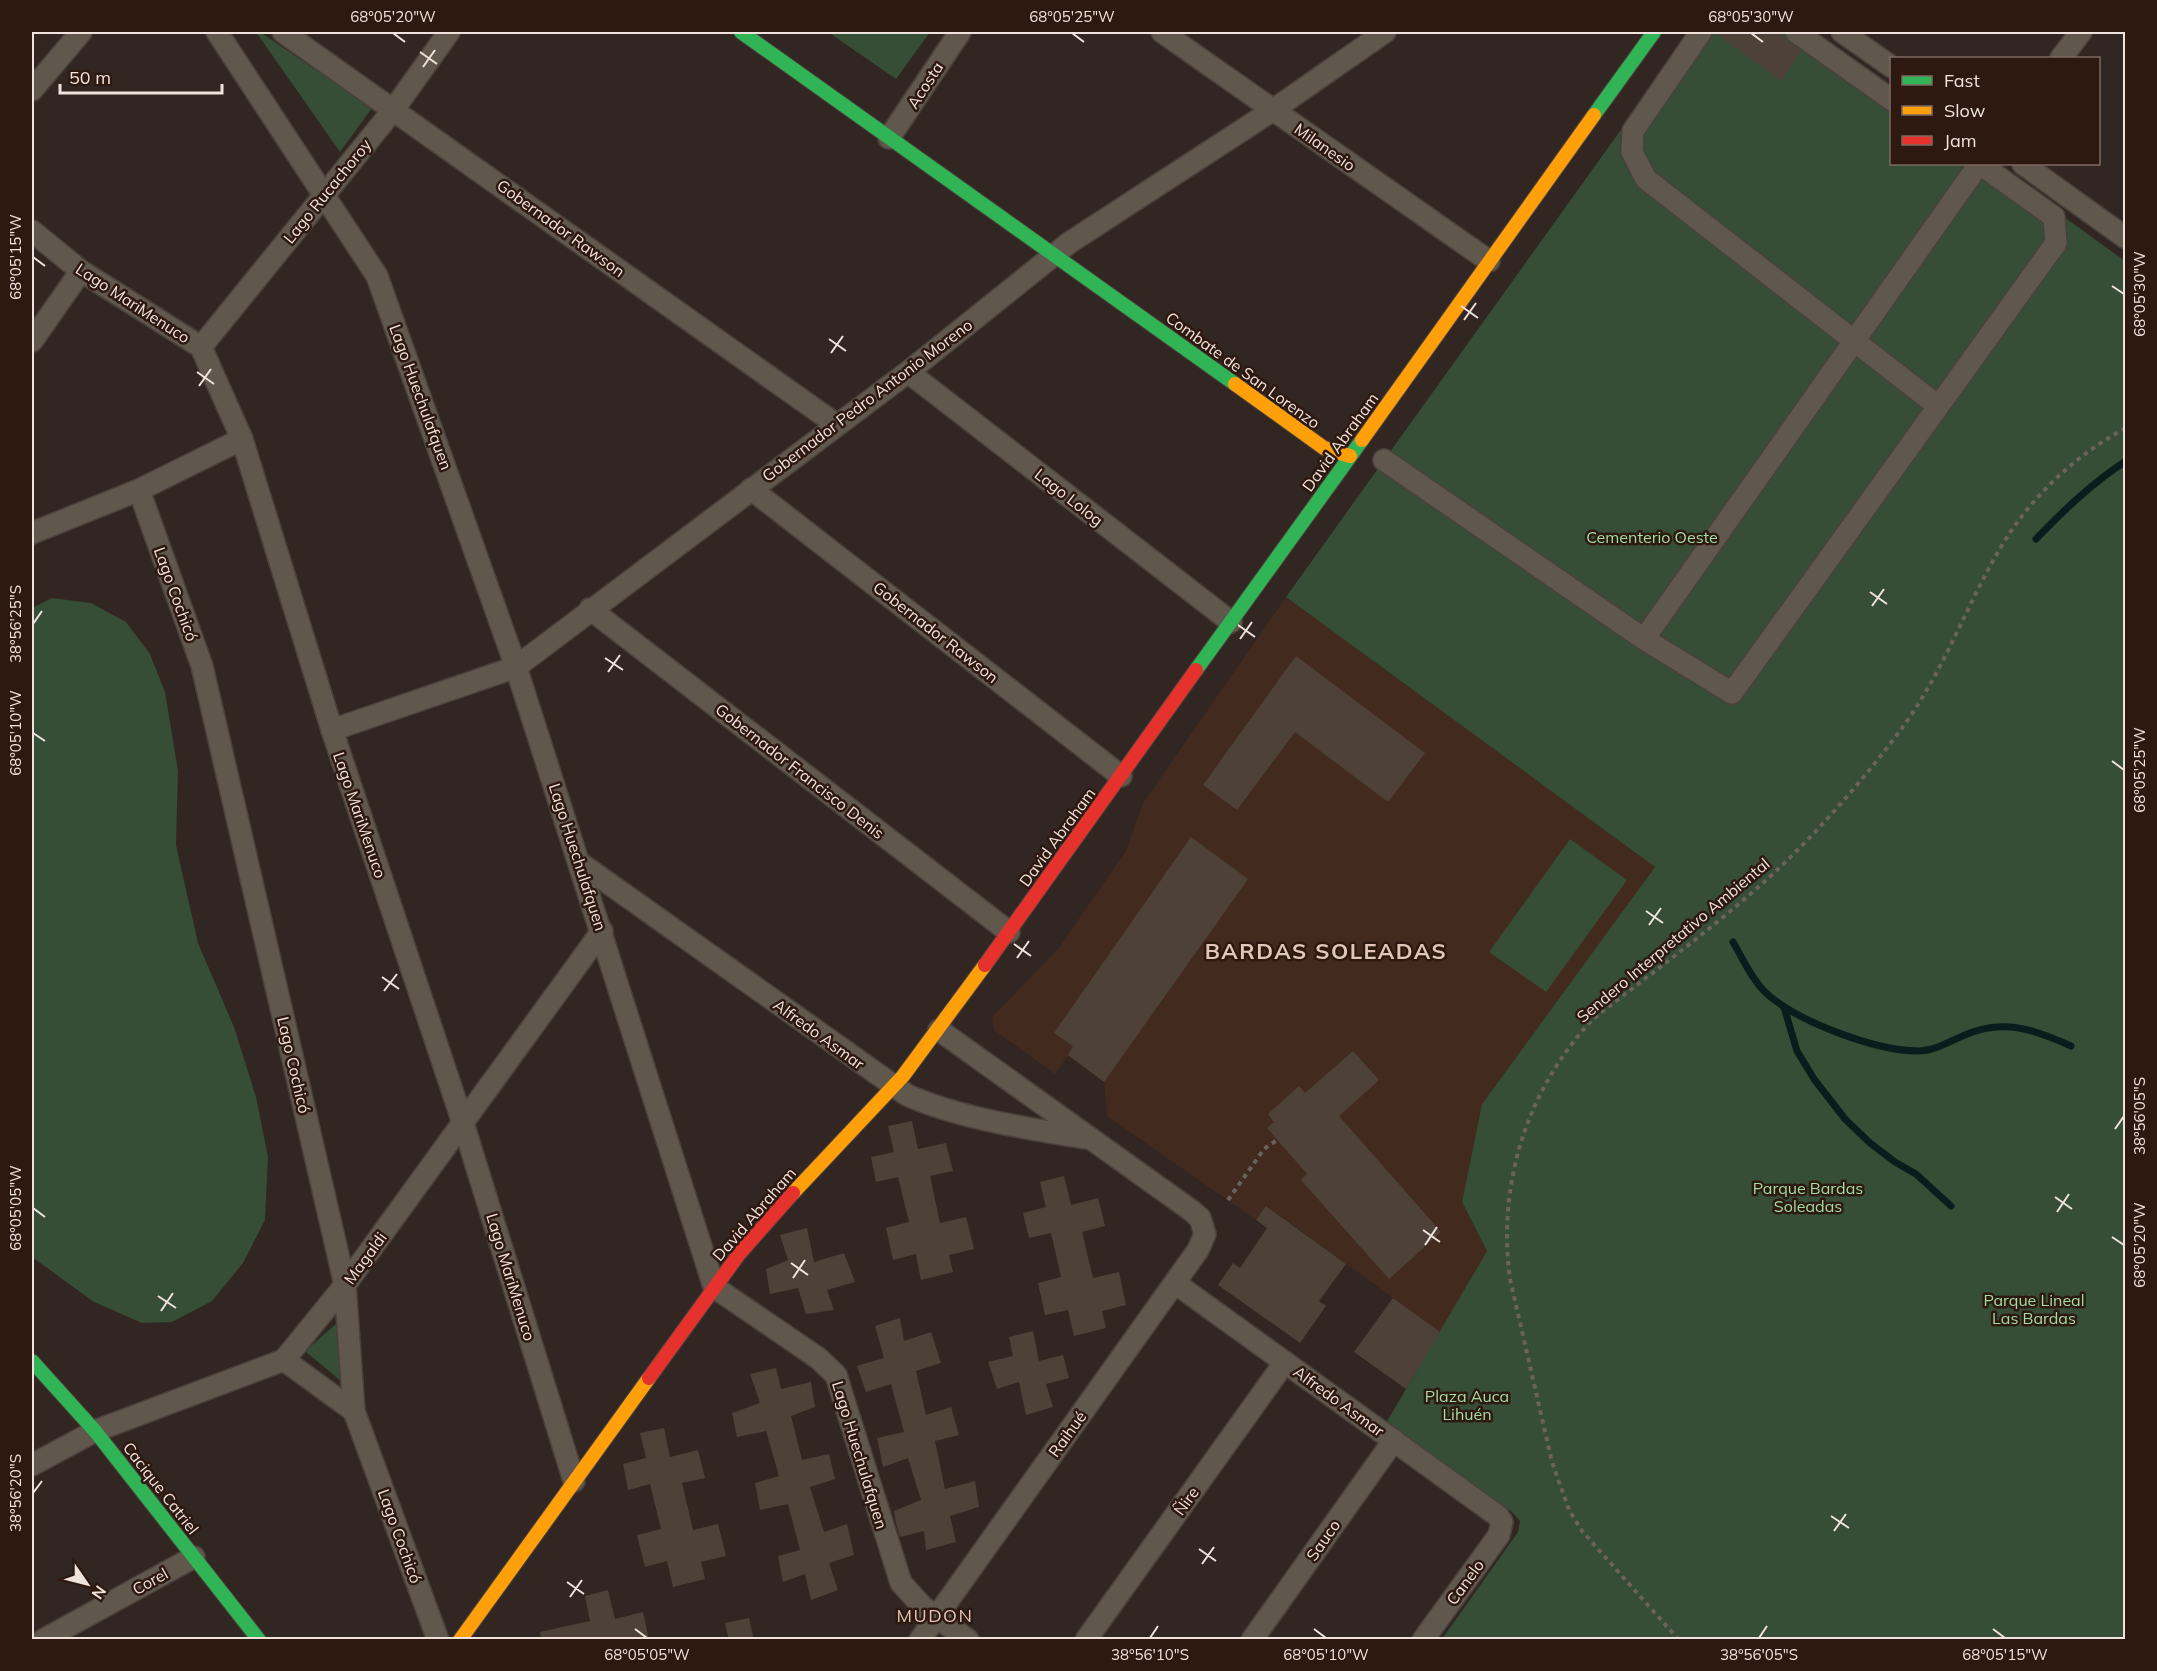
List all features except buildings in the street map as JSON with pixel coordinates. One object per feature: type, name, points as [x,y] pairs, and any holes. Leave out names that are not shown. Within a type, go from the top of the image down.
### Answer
[{"type":"main road","name":"Combate de San Lorenzo","points":[[741,32],[897,126],[1065,246],[1324,448],[1350,456]]},
{"type":"main road","name":"David Abraham","points":[[460,1640],[714,1287],[775,1211],[894,1088],[939,1030],[1654,32]]},
{"type":"main road","points":[[1341,439],[1350,456]]},
{"type":"main road","name":"Cacique Catriel","points":[[32,1362],[95,1431],[260,1640]]},
{"type":"street","points":[[32,90],[81,32]]},
{"type":"street","name":"Lago Huechulafquen","points":[[217,32],[377,276],[516,667],[714,1287],[818,1358],[836,1375],[842,1388],[895,1569],[910,1596],[968,1640]]},
{"type":"street","name":"Gobernador Rawson","points":[[283,32],[837,425]]},
{"type":"street","name":"Lago Rucachoroy","points":[[201,347],[394,109],[449,32]]},
{"type":"street","name":"Acosta","points":[[897,126],[960,32]]},
{"type":"street","name":"Milanesio","points":[[1162,32],[1489,261]]},
{"type":"street","name":"Gobernador Pedro Antonio Moreno","points":[[332,730],[516,667],[590,609],[908,372],[1065,246],[1273,110],[1385,32]]},
{"type":"street","points":[[1701,32],[1633,131],[1632,152],[1646,178],[1938,406]]},
{"type":"street","points":[[1796,32],[1890,99]]},
{"type":"street","points":[[1842,32],[1868,39],[1890,65]]},
{"type":"street","points":[[2062,57],[2081,32]]},
{"type":"street","points":[[1644,639],[1978,165]]},
{"type":"street","points":[[1384,460],[1644,639],[1732,693],[2056,243],[2054,217],[1980,165]]},
{"type":"street","points":[[2024,165],[2126,238]]},
{"type":"street","name":"Lago MariMenuco","points":[[32,231],[81,271],[201,347],[242,439],[332,730],[463,1123],[574,1481]]},
{"type":"street","points":[[32,341],[81,271]]},
{"type":"street","name":"Lago Lolog","points":[[908,372],[1231,622]]},
{"type":"street","points":[[32,533],[139,490],[242,439]]},
{"type":"street","name":"Gobernador Rawson","points":[[751,489],[1121,776]]},
{"type":"street","name":"Lago Cochicó","points":[[139,490],[202,666],[345,1285],[354,1411],[438,1640]]},
{"type":"street","name":"Gobernador Francisco Denis","points":[[590,609],[1009,932]]},
{"type":"street","name":"Alfredo Asmar","points":[[580,863],[894,1088],[917,1100],[939,1106],[1031,1129],[1088,1138]]},
{"type":"street","name":"Magaldi","points":[[284,1360],[345,1285],[602,931]]},
{"type":"street","name":"Alfredo Asmar","points":[[939,1030],[1192,1211],[1204,1226]]},
{"type":"street","name":"Raihué","points":[[920,1640],[1203,1243],[1204,1226]]},
{"type":"street","name":"Alfredo Asmar","points":[[1175,1283],[1491,1510],[1502,1522]]},
{"type":"street","points":[[32,1465],[95,1431],[284,1360],[354,1411]]},
{"type":"street","name":"Ñire","points":[[1086,1640],[1285,1362]]},
{"type":"street","name":"Sauco","points":[[1252,1640],[1394,1440]]},
{"type":"street","name":"Canelo","points":[[1423,1640],[1499,1535],[1502,1522]]},
{"type":"street","name":"Corel","points":[[43,1640],[194,1557]]},
{"type":"path","name":"Sendero Interpretativo Ambiental","points":[[1679,1640],[1582,1531],[1569,1510],[1555,1470],[1510,1279],[1507,1252],[1511,1185],[1521,1141],[1536,1101],[1552,1070],[1570,1043],[1593,1019],[1758,888],[1788,860],[1872,766],[1925,694],[1945,661],[1987,573],[2026,511],[2075,462],[2126,428]]},
{"type":"path","points":[[1228,1200],[1264,1149],[1277,1140]]},
{"type":"shaded area","points":[[1286,597],[1655,867],[1482,1104],[1462,1202],[1487,1251],[1440,1332],[1267,1206],[1256,1220],[1107,1116],[1104,1081],[1068,1056],[1055,1074],[994,1030],[992,1017],[1058,949],[1126,851],[1143,803]]},
{"type":"green space","points":[[256,32],[260,32],[372,108],[340,152]]},
{"type":"green space","points":[[828,32],[930,32],[896,79]]},
{"type":"green space","points":[[1691,32],[1809,32],[1890,90],[1890,165],[1992,165],[2125,261],[2125,1639],[1442,1639],[1518,1532],[1520,1521],[1512,1512],[1386,1423],[1487,1251],[1462,1202],[1482,1104],[1655,867],[1286,597]]},
{"type":"green space","points":[[52,598],[91,603],[126,622],[150,654],[165,692],[178,771],[176,845],[198,943],[234,1027],[256,1097],[268,1157],[265,1220],[243,1263],[212,1301],[172,1322],[142,1323],[94,1302],[32,1257],[32,608]]},
{"type":"green space","points":[[1570,839],[1627,880],[1546,992],[1489,952]]},
{"type":"green space","points":[[336,1324],[341,1381],[305,1351]]},
{"type":"waterway","points":[[2036,539],[2079,497],[2126,461]]},
{"type":"waterway","points":[[1733,942],[1756,981],[1778,1003],[1816,1023],[1859,1040],[1901,1050],[1924,1051],[1979,1030],[2006,1027],[2032,1031],[2071,1046]]},
{"type":"waterway","points":[[1784,1007],[1797,1051],[1814,1079],[1845,1119],[1870,1143],[1916,1174],[1951,1206]]},
{"type":"traffic: fast","points":[[741,32],[1235,384]]},
{"type":"traffic: fast","points":[[1594,115],[1654,32]]},
{"type":"traffic: fast","points":[[1196,670],[1362,440]]},
{"type":"traffic: fast","points":[[32,1361],[95,1431],[259,1640]]},
{"type":"traffic: slow","points":[[1362,440],[1594,115]]},
{"type":"traffic: slow","points":[[1235,384],[1324,448],[1350,456]]},
{"type":"traffic: slow","points":[[793,1193],[903,1076],[985,965]]},
{"type":"traffic: slow","points":[[460,1640],[649,1378]]},
{"type":"traffic: jam","points":[[985,965],[1196,670]]},
{"type":"traffic: jam","points":[[649,1378],[739,1254],[793,1193]]},
{"type":"district","name":"BARDAS SOLEADAS","points":[[1326,951]]},
{"type":"district","name":"MUDON","points":[[935,1615]]},
{"type":"park label","name":"Cementerio Oeste","points":[[1652,537]]},
{"type":"park label","name":"Parque Bardas Soleadas","points":[[1808,1197]]},
{"type":"park label","name":"Parque Lineal Las Bardas","points":[[2034,1309]]},
{"type":"park label","name":"Plaza Auca Lihuén","points":[[1467,1405]]}]
